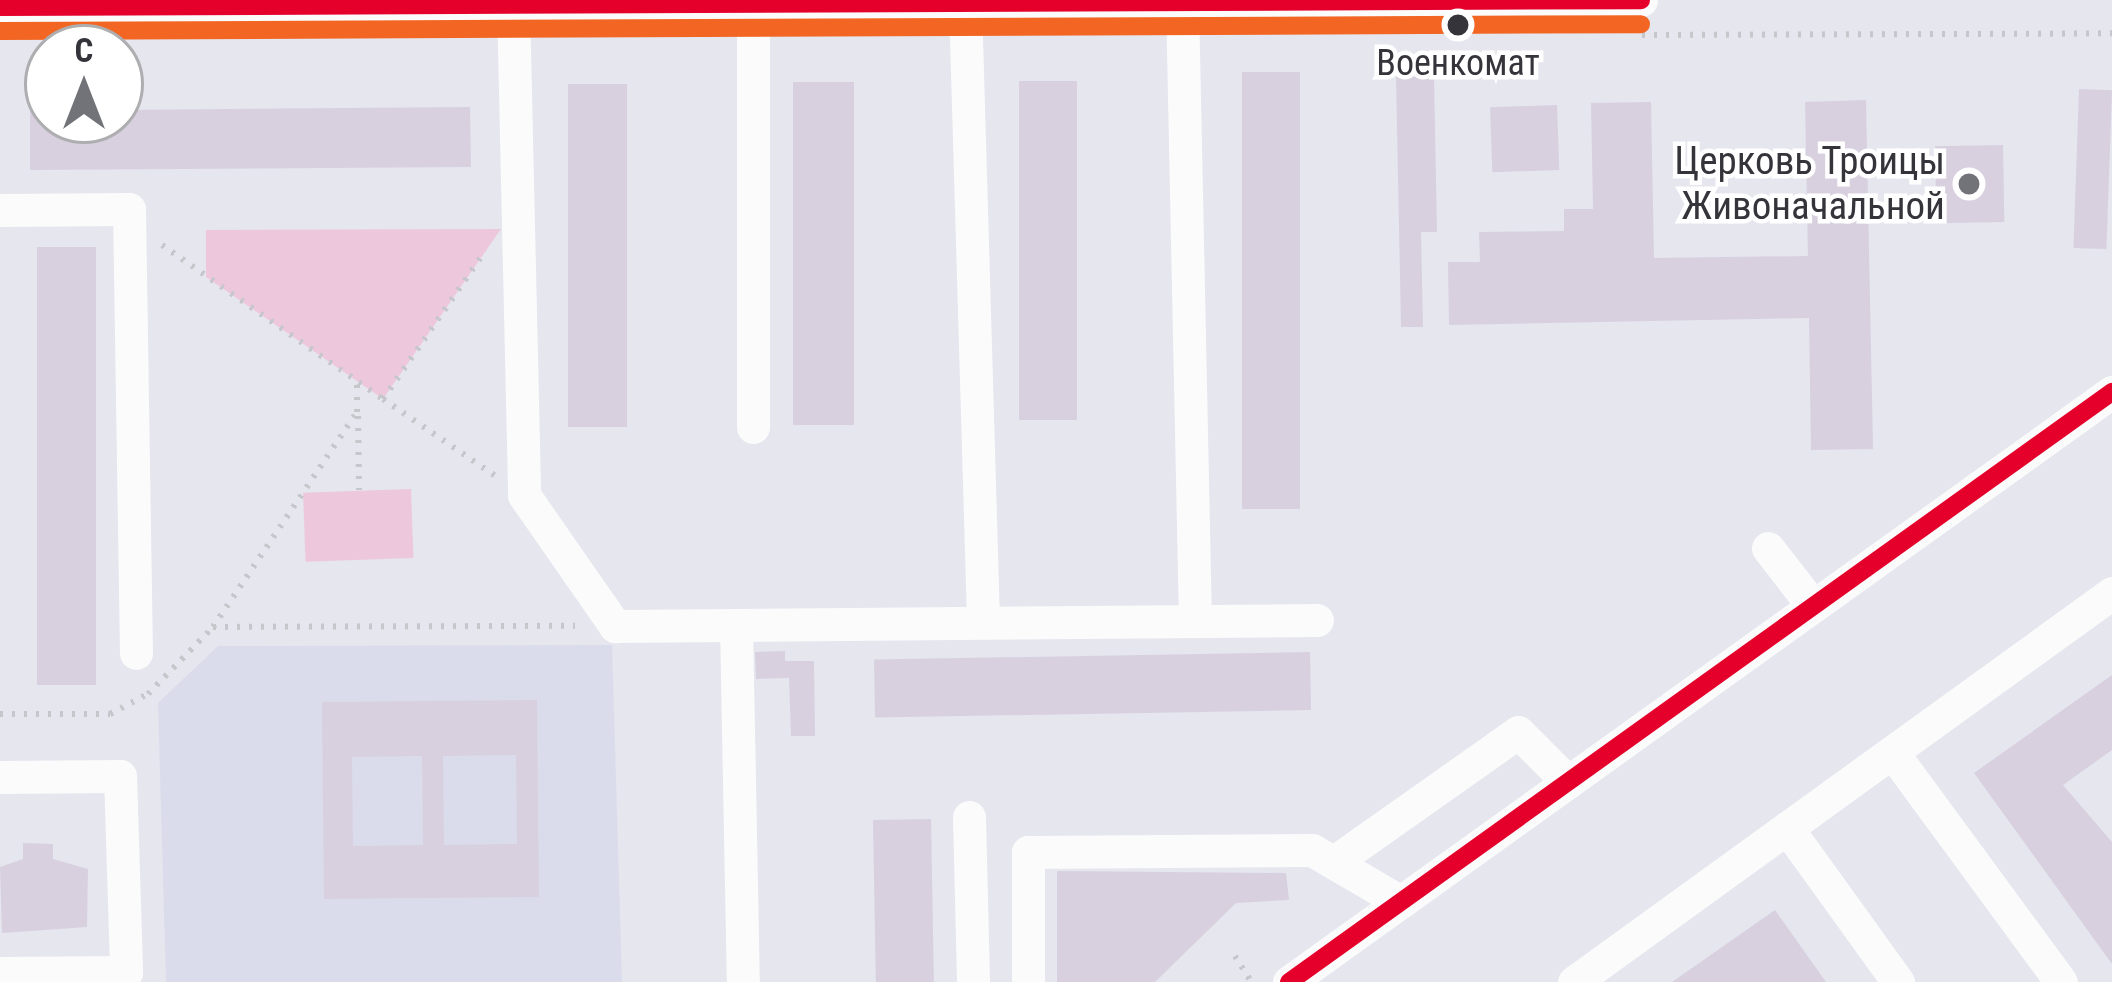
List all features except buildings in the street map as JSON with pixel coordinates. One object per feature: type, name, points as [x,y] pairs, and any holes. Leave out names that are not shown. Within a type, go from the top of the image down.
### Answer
[{"type":"street","points":[[0,7],[1641,0]]},
{"type":"street","points":[[980,2],[983,622]]},
{"type":"street","points":[[1182,2],[1195,621]]},
{"type":"street","points":[[753,3],[753,427]]},
{"type":"street","points":[[513,4],[524,495],[615,626],[1317,620]]},
{"type":"street","points":[[0,210],[129,209],[136,653]]},
{"type":"street","points":[[1310,976],[1401,902],[2112,392]]},
{"type":"street","points":[[1768,548],[1813,606]]},
{"type":"street","points":[[1574,982],[2112,593]]},
{"type":"street","points":[[736,625],[743,982]]},
{"type":"street","points":[[1334,862],[1518,732],[1568,782]]},
{"type":"street","points":[[1892,752],[2061,982]]},
{"type":"street","points":[[0,777],[120,776],[126,972],[0,973]]},
{"type":"street","points":[[969,817],[973,982]]},
{"type":"street","points":[[1787,828],[1898,982]]},
{"type":"street","points":[[1028,982],[1028,852],[1312,850],[1401,902]]},
{"type":"path","points":[[129,222],[524,495]]},
{"type":"path","points":[[383,399],[488,248]]},
{"type":"path","points":[[357,381],[359,490]]},
{"type":"path","points":[[0,713],[110,713],[148,694],[213,627],[357,412]]},
{"type":"path","points":[[213,627],[615,626]]},
{"type":"path","points":[[1235,956],[1251,982]]},
{"type":"shaded area","points":[[501,229],[383,399],[206,277],[206,230]]},
{"type":"shaded area","points":[[411,489],[413,558],[305,562],[303,493]]},
{"type":"shaded area","points":[[612,645],[622,982],[166,982],[158,703],[218,646]]},
{"type":"transit line","points":[[0,7],[1641,0]]},
{"type":"transit line","points":[[0,31],[1641,24]]},
{"type":"transit line","points":[[1289,982],[2112,392]]},
{"type":"place","name":"Военкомат","points":[[1458,25]]},
{"type":"place","name":"Церковь Троицы Живоначальной","points":[[1969,184]]}]
